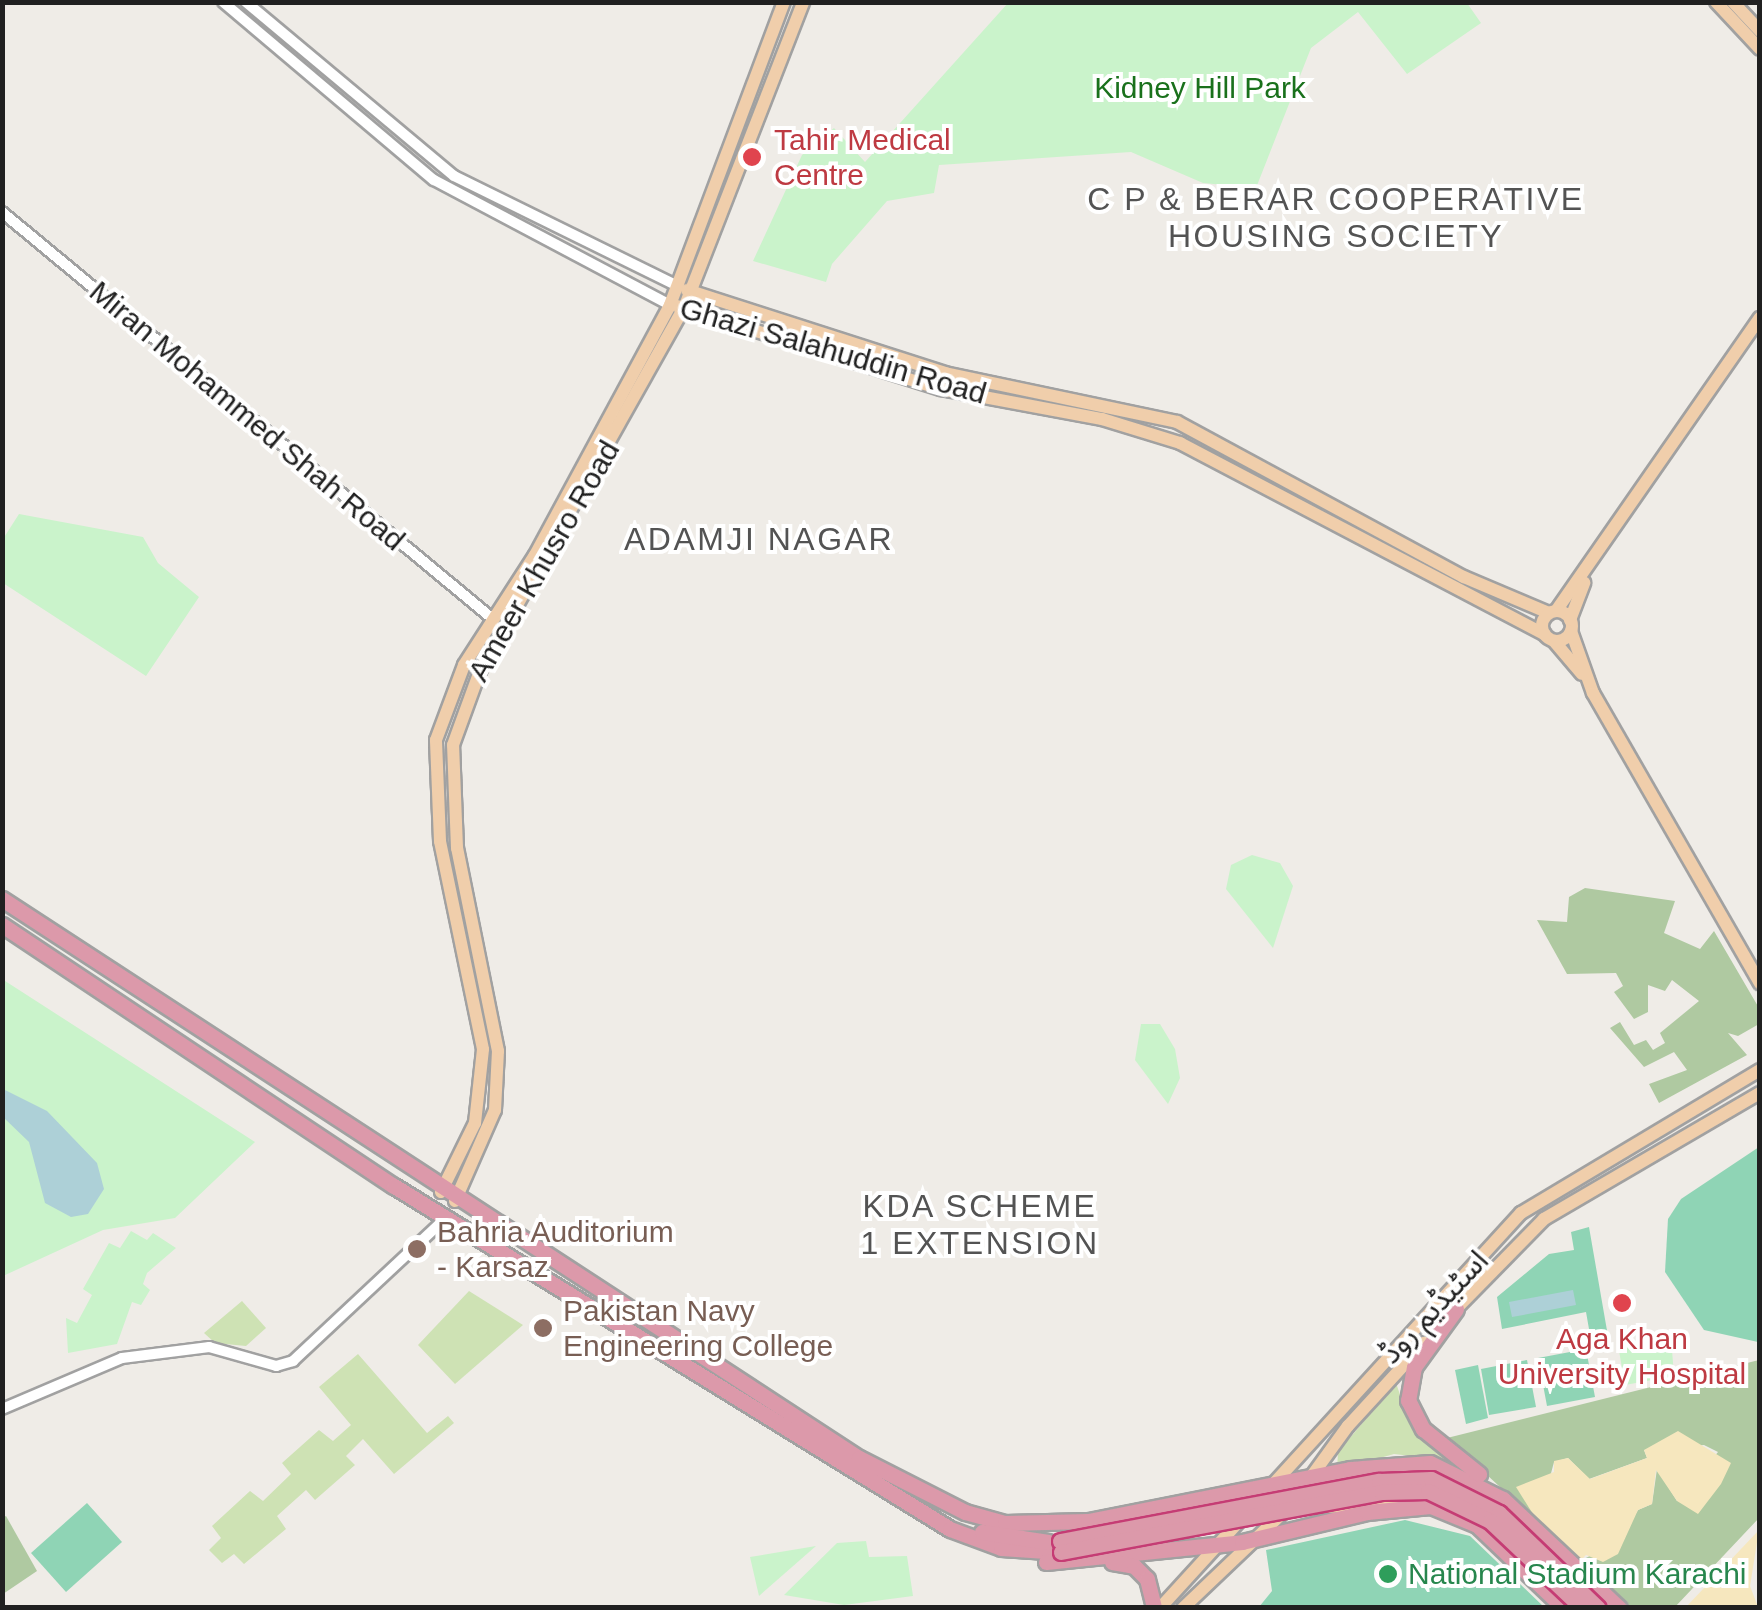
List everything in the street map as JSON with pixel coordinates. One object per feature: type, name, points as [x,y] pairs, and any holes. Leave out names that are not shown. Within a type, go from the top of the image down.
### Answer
[{"type":"highway","points":[[2,899],[448,1197],[859,1458],[985,1534],[1134,1566],[1154,1592],[1157,1608]]},
{"type":"highway","points":[[2,925],[447,1217],[950,1528],[1000,1548],[1064,1552],[1382,1492],[1428,1491],[1490,1522],[1582,1608]]},
{"type":"highway","points":[[1456,1308],[1414,1367],[1408,1400],[1423,1429],[1619,1608]]},
{"type":"highway","points":[[859,1458],[1004,1522],[1088,1521],[1276,1484],[1430,1463],[1498,1496]]},
{"type":"highway","points":[[1064,1552],[1379,1481],[1431,1479],[1499,1514],[1598,1608]]},
{"type":"highway","points":[[892,1494],[971,1550],[1064,1552],[1227,1541],[1258,1538],[1402,1506],[1431,1506],[1477,1525],[1564,1608]]},
{"type":"main road","name":"Ameer Khusro Road","points":[[684,289],[784,2]]},
{"type":"main road","name":"Ameer Khusro Road","points":[[448,1197],[496,1110],[498,1051],[449,774],[466,701],[677,306],[803,2]]},
{"type":"main road","points":[[1716,2],[1760,49]]},
{"type":"main road","points":[[1733,2],[1760,31]]},
{"type":"main road","name":"Ghazi Salahuddin Road","points":[[684,289],[945,373],[1177,422],[1464,577],[1553,612],[1570,625],[1587,680]]},
{"type":"main road","name":"Ameer Khusro Road","points":[[448,1197],[475,1123],[483,1049],[444,865],[434,772],[452,693],[677,306]]},
{"type":"main road","name":"Ghazi Salahuddin Road","points":[[677,306],[941,389],[1102,419],[1180,443],[1550,638],[1587,680],[1760,983]]},
{"type":"main road","points":[[1550,638],[1553,612],[1588,571],[1760,318]]},
{"type":"main road","points":[[1550,638],[1570,625],[1588,571]]},
{"type":"main road","points":[[501,636],[493,619],[512,619]]},
{"type":"main road","name":"اسٹیڈیم روڈ","points":[[1157,1608],[1227,1541],[1310,1443],[1521,1213],[1760,1070]]},
{"type":"main road","name":"اسٹیڈیم روڈ","points":[[1183,1608],[1220,1569],[1258,1538],[1456,1308],[1544,1219],[1760,1092]]},
{"type":"main road","points":[[1310,1443],[1304,1482],[1329,1511],[1402,1506]]},
{"type":"main road","points":[[1186,1500],[1216,1509],[1227,1541],[1220,1569]]},
{"type":"street","name":"Ghazi Salahuddin Road","points":[[223,2],[434,180],[519,230],[677,306]]},
{"type":"street","name":"Ghazi Salahuddin Road","points":[[246,2],[429,159],[526,214],[684,289]]},
{"type":"street","name":"Miran Mohammed Shah Road","points":[[2,212],[493,619]]},
{"type":"street","points":[[519,230],[526,214]]},
{"type":"street","points":[[2,1409],[58,1379],[122,1358],[210,1347],[276,1366],[293,1361],[447,1217]]},
{"type":"green space","name":"Kidney Hill Park","points":[[1008,3],[1467,3],[1481,23],[1407,74],[1358,12],[1311,48],[1256,188],[1203,183],[1131,152],[939,165],[934,193],[887,201],[832,264],[826,282],[753,261],[802,155],[834,128],[865,162]]},
{"type":"green space","points":[[19,514],[143,537],[158,563],[199,597],[146,676],[3,583],[3,539]]},
{"type":"green space","points":[[1252,855],[1280,863],[1293,886],[1273,948],[1226,889],[1231,865]]},
{"type":"green space","points":[[1585,888],[1675,901],[1664,933],[1700,949],[1714,931],[1759,1008],[1759,1024],[1738,1036],[1728,1033],[1747,1055],[1659,1103],[1649,1084],[1687,1070],[1674,1052],[1644,1067],[1610,1028],[1620,1022],[1634,1045],[1646,1040],[1653,1050],[1665,1043],[1660,1033],[1699,1001],[1672,980],[1665,991],[1648,985],[1648,1012],[1634,1019],[1614,992],[1623,986],[1616,973],[1567,974],[1537,920],[1567,922],[1569,897]]},
{"type":"green space","points":[[2,979],[255,1142],[175,1218],[103,1230],[3,1276]]},
{"type":"green space","points":[[1141,1024],[1160,1024],[1175,1049],[1180,1078],[1168,1104],[1135,1060]]},
{"type":"green space","points":[[1759,1147],[1758,1342],[1704,1330],[1665,1272],[1668,1219],[1681,1199]]},
{"type":"green space","points":[[1589,1227],[1609,1342],[1592,1346],[1586,1312],[1502,1329],[1497,1297],[1549,1254],[1574,1250],[1571,1232]]},
{"type":"green space","points":[[131,1231],[147,1240],[153,1233],[176,1248],[147,1273],[143,1284],[150,1290],[141,1305],[132,1302],[117,1344],[68,1353],[66,1318],[77,1323],[92,1295],[83,1289],[109,1243],[120,1248]]},
{"type":"green space","points":[[469,1291],[523,1325],[455,1384],[418,1345]]},
{"type":"green space","points":[[242,1301],[266,1328],[246,1346],[215,1343],[204,1333]]},
{"type":"green space","points":[[1671,1337],[1674,1376],[1625,1385],[1618,1345]]},
{"type":"green space","points":[[1586,1349],[1595,1397],[1547,1406],[1538,1358]]},
{"type":"green space","points":[[358,1354],[427,1433],[448,1416],[454,1423],[394,1474],[363,1439],[346,1456],[355,1465],[315,1500],[306,1490],[277,1516],[286,1529],[244,1564],[234,1554],[222,1563],[209,1550],[221,1538],[212,1526],[250,1491],[263,1501],[291,1474],[282,1463],[319,1430],[333,1441],[351,1425],[319,1387]]},
{"type":"green space","points":[[1527,1360],[1536,1407],[1489,1415],[1481,1369]]},
{"type":"green space","points":[[1759,1360],[1759,1518],[1675,1607],[1630,1607],[1580,1561],[1619,1541],[1638,1510],[1652,1504],[1657,1469],[1677,1501],[1718,1452],[1704,1445],[1644,1450],[1647,1458],[1589,1479],[1568,1458],[1554,1462],[1538,1522],[1447,1438]]},
{"type":"green space","points":[[1478,1365],[1488,1418],[1466,1424],[1455,1370]]},
{"type":"green space","points":[[1396,1383],[1409,1421],[1446,1460],[1394,1454],[1337,1470],[1338,1452]]},
{"type":"green space","points":[[87,1503],[122,1542],[66,1592],[31,1553]]},
{"type":"green space","points":[[6,1516],[37,1571],[3,1594],[2,1518]]},
{"type":"green space","name":"National Stadium Karachi","points":[[1405,1520],[1470,1536],[1544,1607],[1259,1607],[1272,1591],[1266,1550]]},
{"type":"green space","points":[[866,1541],[869,1557],[907,1556],[913,1596],[844,1605],[784,1595],[837,1543]]},
{"type":"green space","points":[[816,1546],[759,1596],[750,1557]]},
{"type":"sand","points":[[1678,1431],[1731,1463],[1721,1484],[1698,1514],[1677,1501],[1656,1470],[1652,1504],[1638,1510],[1618,1554],[1603,1562],[1586,1555],[1580,1561],[1538,1522],[1516,1487],[1554,1472],[1554,1461],[1568,1458],[1590,1479],[1647,1458],[1644,1450]]},
{"type":"sand","points":[[1759,1530],[1750,1586],[1758,1607],[1686,1607]]},
{"type":"water","points":[[3,1089],[47,1111],[97,1163],[104,1189],[88,1214],[71,1217],[45,1203],[29,1142],[3,1117]]},
{"type":"water","points":[[1573,1290],[1576,1305],[1512,1317],[1509,1302]]},
{"type":"place","name":"Tahir Medical Centre","points":[[752,157]]},
{"type":"place","name":"Bahria Auditorium - Karsaz","points":[[417,1249]]},
{"type":"place","name":"Aga Khan University Hospital","points":[[1622,1303]]},
{"type":"place","name":"Pakistan Navy Engineering College","points":[[543,1328]]},
{"type":"place","name":"National Stadium Karachi","points":[[1388,1574]]},
{"type":"district","name":"C P & BERAR COOPERATIVE HOUSING SOCIETY","points":[[1336,218]]},
{"type":"district","name":"ADAMJI NAGAR","points":[[759,539]]},
{"type":"district","name":"KDA SCHEME 1 EXTENSION","points":[[980,1226]]}]
